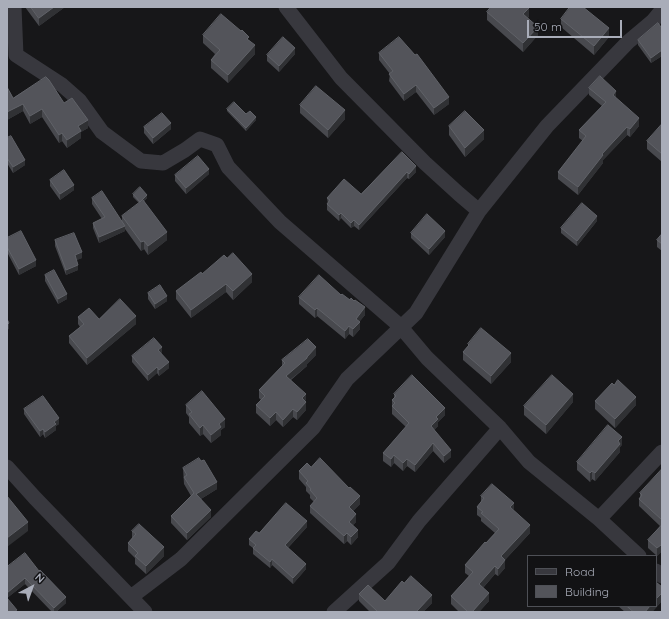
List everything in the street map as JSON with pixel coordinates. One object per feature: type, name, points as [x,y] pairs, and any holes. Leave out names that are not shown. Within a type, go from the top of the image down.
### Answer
[{"type":"street","points":[[14,7],[16,56],[62,85],[79,100],[102,132],[141,161],[163,163],[200,139],[217,145],[228,167],[280,222],[400,326],[427,358],[500,428],[529,462],[599,520],[638,555]]},
{"type":"street","points":[[286,7],[341,78],[425,163],[479,211]]},
{"type":"street","points":[[131,598],[181,559],[313,428],[347,379],[400,326],[416,313],[479,211],[546,126],[623,48],[653,21],[662,10]]},
{"type":"street","points":[[334,612],[388,563],[418,521],[500,428]]},
{"type":"street","points":[[599,520],[662,452]]},
{"type":"street","points":[[7,466],[35,498],[145,612]]},
{"type":"building","points":[[31,7],[54,7],[39,18]]},
{"type":"building","points":[[491,7],[528,7],[529,8],[523,14],[538,27],[523,43],[487,12]]},
{"type":"building","points":[[570,7],[583,7],[609,28],[594,46],[561,19]]},
{"type":"building","points":[[221,14],[241,31],[242,30],[249,37],[247,39],[255,45],[228,75],[211,60],[220,50],[203,35]]},
{"type":"building","points":[[658,23],[661,27],[662,26],[662,50],[651,58],[638,40]]},
{"type":"building","points":[[283,37],[295,48],[279,66],[267,55]]},
{"type":"building","points":[[399,37],[415,55],[417,54],[449,97],[434,108],[416,85],[404,94],[389,74],[393,71],[379,53]]},
{"type":"building","points":[[600,76],[616,91],[613,95],[639,118],[630,129],[627,127],[602,154],[603,155],[578,187],[558,172],[586,136],[579,130],[606,102],[589,88]]},
{"type":"building","points":[[46,77],[64,103],[72,98],[88,120],[78,126],[81,131],[67,140],[62,133],[59,135],[42,109],[30,116],[23,104],[7,112],[7,87],[13,98]]},
{"type":"building","points":[[316,86],[345,110],[328,130],[300,105]]},
{"type":"building","points":[[234,102],[246,114],[250,111],[256,117],[246,128],[227,109]]},
{"type":"building","points":[[465,111],[484,130],[465,148],[449,126]]},
{"type":"building","points":[[162,113],[171,123],[153,138],[144,127]]},
{"type":"building","points":[[662,124],[662,154],[647,141]]},
{"type":"building","points":[[11,136],[25,160],[13,167],[7,158],[7,138]]},
{"type":"building","points":[[402,152],[416,166],[409,174],[407,172],[359,225],[354,220],[351,223],[341,213],[339,215],[327,204],[330,200],[327,198],[344,179],[361,194]]},
{"type":"building","points":[[198,156],[209,169],[186,188],[175,175]]},
{"type":"building","points":[[64,170],[74,185],[60,194],[50,180]]},
{"type":"building","points":[[140,187],[147,195],[140,202],[133,194]]},
{"type":"building","points":[[102,191],[125,226],[99,237],[93,223],[105,217],[92,198]]},
{"type":"building","points":[[143,200],[167,232],[148,246],[144,241],[141,242],[122,216]]},
{"type":"building","points":[[582,203],[597,216],[577,241],[561,228]]},
{"type":"building","points":[[427,214],[445,231],[429,249],[411,233]]},
{"type":"building","points":[[21,231],[36,260],[19,269],[7,247],[7,238]]},
{"type":"building","points":[[74,233],[82,252],[75,255],[78,265],[66,270],[55,240]]},
{"type":"building","points":[[662,234],[662,244],[657,240]]},
{"type":"building","points":[[233,253],[252,274],[233,291],[226,284],[191,310],[176,291],[201,272],[202,274],[224,255],[227,258]]},
{"type":"building","points":[[54,270],[67,294],[58,299],[45,275]]},
{"type":"building","points":[[319,275],[341,295],[342,294],[350,300],[351,298],[354,301],[355,300],[365,307],[356,319],[360,322],[353,329],[349,326],[345,331],[317,308],[315,310],[299,297]]},
{"type":"building","points":[[160,285],[167,296],[155,304],[148,293]]},
{"type":"building","points":[[120,299],[136,316],[87,358],[69,336],[84,324],[78,317],[89,308],[99,319]]},
{"type":"building","points":[[481,328],[511,353],[491,376],[463,352]]},
{"type":"building","points":[[154,338],[162,347],[158,350],[169,362],[159,370],[157,367],[148,375],[132,356]]},
{"type":"building","points":[[308,339],[316,347],[307,358],[286,376],[306,394],[302,398],[306,402],[297,412],[293,409],[283,420],[276,412],[270,418],[256,405],[265,396],[259,390],[285,363],[282,360]]},
{"type":"building","points":[[412,375],[445,408],[436,417],[438,419],[431,426],[451,450],[444,456],[433,443],[415,465],[407,459],[403,463],[394,455],[391,459],[383,453],[409,423],[392,406],[395,403],[392,400],[396,396],[394,394]]},
{"type":"building","points":[[552,375],[573,394],[546,425],[524,406]]},
{"type":"building","points":[[618,380],[636,397],[615,419],[595,401],[612,383],[614,385]]},
{"type":"building","points":[[202,391],[225,419],[219,424],[221,427],[211,435],[203,425],[200,428],[189,414],[192,412],[186,405]]},
{"type":"building","points":[[43,396],[59,418],[54,422],[56,424],[45,432],[43,429],[40,431],[24,409]]},
{"type":"building","points":[[608,425],[622,437],[618,441],[620,444],[595,473],[592,471],[590,473],[577,462]]},
{"type":"building","points":[[199,458],[201,461],[204,460],[217,482],[196,494],[211,510],[187,533],[171,516],[194,493],[184,477],[187,475],[183,468]]},
{"type":"building","points":[[320,458],[349,488],[350,487],[360,496],[349,507],[356,514],[349,522],[358,530],[351,537],[347,533],[344,536],[310,506],[317,498],[306,483],[308,481],[299,471],[307,463],[311,467]]},
{"type":"building","points":[[662,469],[662,520],[639,499],[642,495],[640,493]]},
{"type":"building","points":[[492,484],[514,503],[510,507],[530,525],[501,556],[505,560],[498,569],[495,566],[479,584],[489,593],[472,612],[468,612],[451,596],[473,572],[465,565],[485,542],[486,543],[499,529],[481,513],[483,512],[477,507],[484,498],[481,496]]},
{"type":"building","points":[[7,496],[28,522],[7,538]]},
{"type":"building","points":[[286,503],[307,521],[285,545],[306,564],[293,578],[272,559],[270,562],[253,548],[256,545],[249,539],[256,531],[259,533]]},
{"type":"building","points":[[139,524],[164,547],[146,566],[135,556],[138,553],[128,543],[136,534],[132,531]]},
{"type":"building","points":[[662,525],[662,546],[661,545],[657,548],[648,540]]},
{"type":"building","points":[[25,553],[39,571],[40,570],[66,597],[54,608],[25,578],[7,593],[7,567]]},
{"type":"building","points":[[411,576],[432,595],[416,612],[378,612],[359,594],[368,585],[385,601],[402,581],[404,583]]},
{"type":"building","points":[[657,583],[662,587],[662,593],[657,598]]},
{"type":"building","points":[[7,598],[17,610],[14,612],[7,612]]},
{"type":"building","points":[[628,607],[649,607],[645,612],[634,612]]}]
